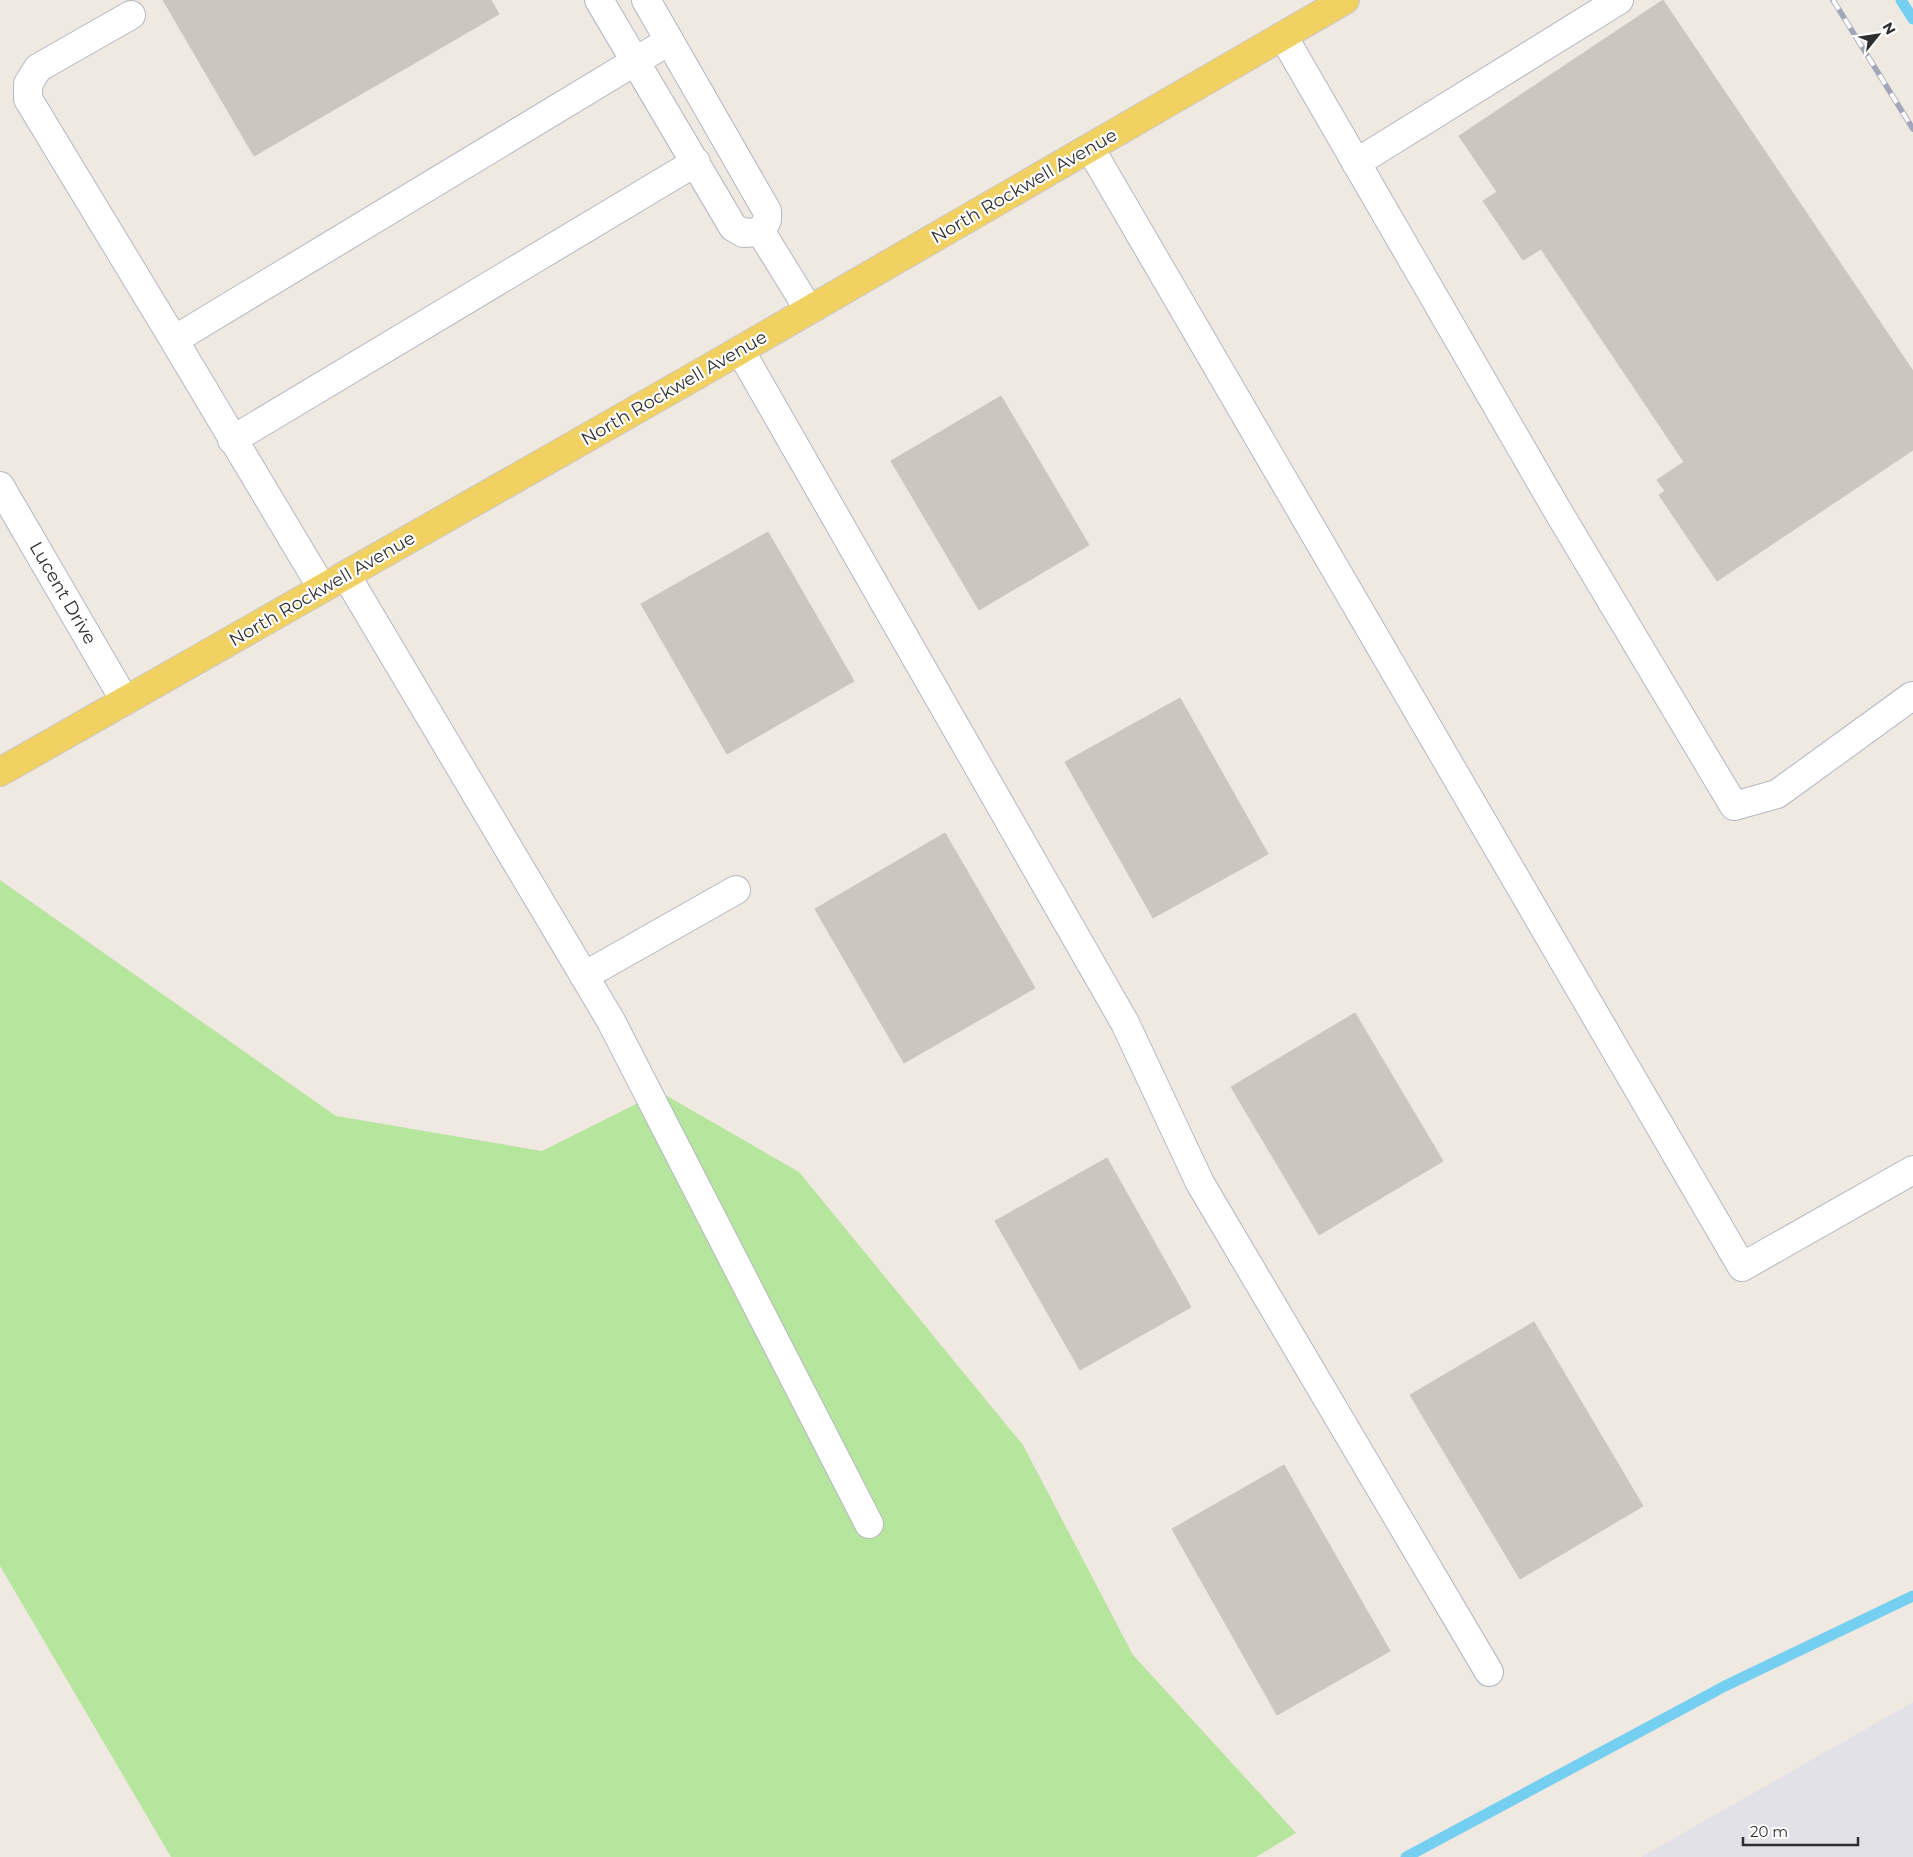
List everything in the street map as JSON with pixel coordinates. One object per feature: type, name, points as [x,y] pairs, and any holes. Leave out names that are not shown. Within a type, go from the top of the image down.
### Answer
[{"type":"main road","name":"North Rockwell Avenue","points":[[0,772],[740,350],[1345,0]]},
{"type":"lane","points":[[599,0],[696,162],[733,228],[743,233],[761,232]]},
{"type":"lane","points":[[646,0],[767,211],[767,220],[761,232]]},
{"type":"lane","points":[[1356,163],[1619,0]]},
{"type":"lane","points":[[131,15],[38,68],[28,84],[28,99],[322,588]]},
{"type":"lane","points":[[1283,36],[1556,508],[1734,806],[1777,794],[1912,696]]},
{"type":"lane","points":[[174,340],[669,41]]},
{"type":"lane","points":[[1090,148],[1742,1267],[1913,1170]]},
{"type":"lane","points":[[232,440],[696,162]]},
{"type":"lane","points":[[761,232],[809,310]]},
{"type":"lane","points":[[740,350],[1125,1022],[1200,1183],[1489,1672]]},
{"type":"lane","name":"Lucent Drive","points":[[0,486],[125,701]]},
{"type":"lane","points":[[346,575],[615,1030],[869,1524]]},
{"type":"lane","points":[[584,976],[736,890]]},
{"type":"shaded area","points":[[1913,1702],[1913,1857],[1641,1857]]},
{"type":"green space","points":[[0,880],[336,1116],[542,1151],[660,1092],[799,1172],[1023,1445],[1133,1655],[1296,1833],[1256,1857],[171,1857],[0,1566]]},
{"type":"building","points":[[163,0],[491,0],[499,14],[254,156]]},
{"type":"building","points":[[1663,0],[1913,371],[1913,450],[1717,581],[1659,495],[1665,491],[1657,480],[1684,462],[1541,249],[1523,260],[1483,201],[1497,192],[1459,136]]},
{"type":"building","points":[[1001,396],[1089,545],[979,610],[891,461]]},
{"type":"building","points":[[768,532],[854,681],[727,754],[641,604]]},
{"type":"building","points":[[1180,698],[1268,854],[1153,918],[1065,762]]},
{"type":"building","points":[[945,833],[1035,988],[904,1063],[815,909]]},
{"type":"building","points":[[1355,1013],[1443,1161],[1319,1235],[1231,1087]]},
{"type":"building","points":[[1107,1158],[1191,1307],[1080,1370],[995,1221]]},
{"type":"building","points":[[1534,1322],[1643,1506],[1520,1579],[1410,1395]]},
{"type":"building","points":[[1284,1465],[1390,1651],[1277,1715],[1172,1529]]},
{"type":"waterway","points":[[1901,0],[1913,19]]},
{"type":"waterway","points":[[1406,1857],[1725,1686],[1913,1596]]},
{"type":"railway","points":[[1833,0],[1913,129]]}]
